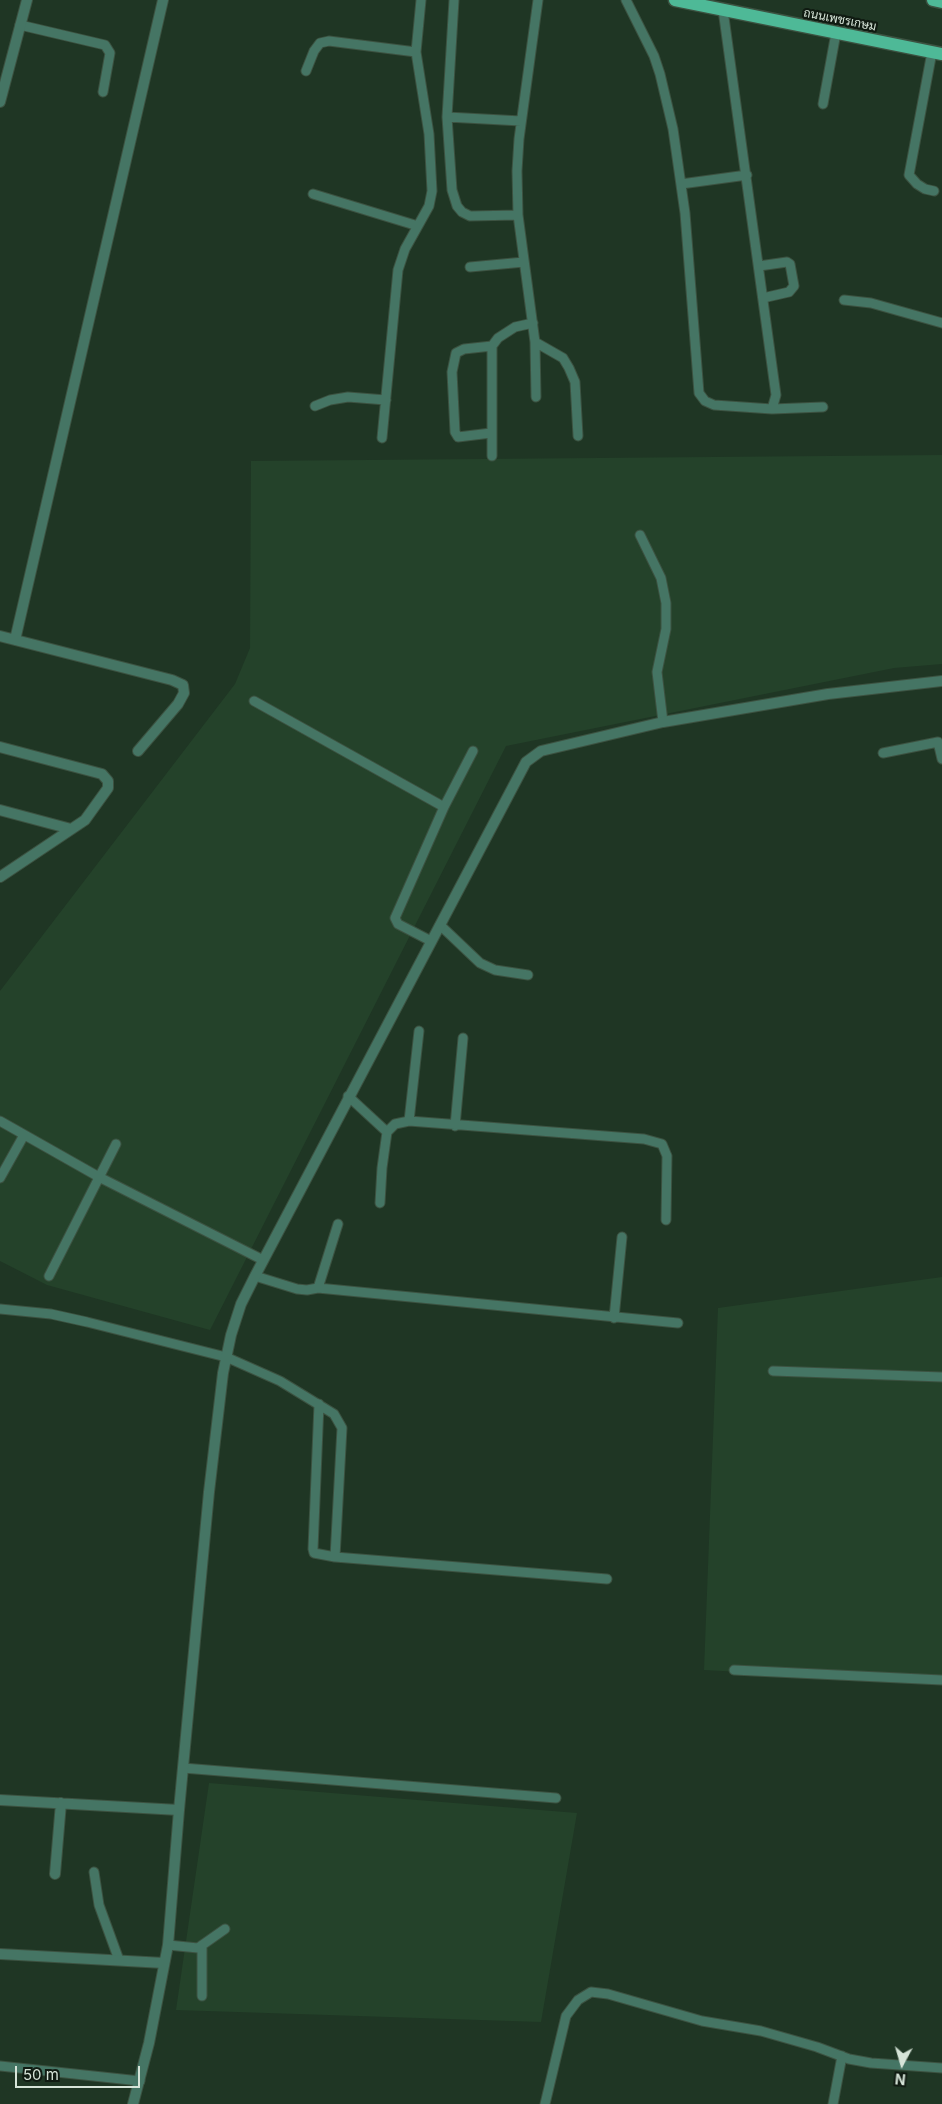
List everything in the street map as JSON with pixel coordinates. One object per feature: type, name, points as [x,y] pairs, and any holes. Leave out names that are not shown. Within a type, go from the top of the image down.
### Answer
[{"type":"main road","name":"ถนนเพชรเกษม","points":[[675,0],[937,53]]},
{"type":"main road","points":[[933,0],[942,2]]},
{"type":"street","points":[[0,102],[27,0]]},
{"type":"street","points":[[15,640],[163,0]]},
{"type":"street","points":[[0,636],[172,680],[183,685],[184,693],[178,704],[138,751]]},
{"type":"street","points":[[133,2104],[150,2043],[168,1945],[182,1768],[209,1492],[226,1358],[241,1304],[348,1096],[526,762],[541,751],[663,722],[828,694],[942,681]]},
{"type":"street","points":[[0,747],[102,774],[108,781],[108,788],[85,820],[0,877]]},
{"type":"street","points":[[0,810],[70,829]]},
{"type":"street","points":[[0,1800],[179,1810]]},
{"type":"street","points":[[55,1874],[61,1803]]},
{"type":"street","points":[[0,1954],[164,1963]]},
{"type":"lane","points":[[382,438],[398,270],[405,249],[429,206],[432,191],[429,134],[416,52],[421,0]]},
{"type":"lane","points":[[454,0],[447,117],[452,190],[457,206],[462,212],[470,216],[518,216]]},
{"type":"lane","points":[[536,397],[535,342],[518,216],[517,171],[521,121],[538,0]]},
{"type":"lane","points":[[626,0],[654,56],[673,129],[681,184],[699,393],[705,401],[714,405],[772,409],[823,408]]},
{"type":"lane","points":[[723,10],[776,395],[772,409]]},
{"type":"lane","points":[[20,26],[105,45],[110,53],[103,92]]},
{"type":"lane","points":[[823,104],[836,33]]},
{"type":"lane","points":[[306,70],[314,51],[320,43],[329,40],[416,52]]},
{"type":"lane","points":[[934,191],[925,189],[911,180],[909,176],[937,53]]},
{"type":"lane","points":[[447,117],[521,121]]},
{"type":"lane","points":[[681,184],[747,175]]},
{"type":"lane","points":[[313,194],[418,226]]},
{"type":"lane","points":[[470,267],[524,262]]},
{"type":"lane","points":[[759,266],[788,262],[794,286],[789,292],[763,298]]},
{"type":"lane","points":[[844,300],[872,303],[942,323]]},
{"type":"lane","points":[[492,456],[492,346],[498,338],[515,327],[533,324]]},
{"type":"lane","points":[[535,342],[563,358],[570,368],[575,382],[578,436]]},
{"type":"lane","points":[[491,433],[458,437],[455,432],[452,372],[456,352],[464,349],[492,346]]},
{"type":"lane","points":[[315,406],[330,400],[348,397],[386,400]]},
{"type":"lane","points":[[640,535],[661,578],[666,603],[666,629],[657,672],[663,722]]},
{"type":"lane","points":[[254,701],[444,807]]},
{"type":"lane","points":[[882,753],[940,742],[942,759]]},
{"type":"lane","points":[[431,941],[398,924],[395,918],[444,807],[473,751]]},
{"type":"lane","points":[[440,925],[480,963],[495,970],[528,975]]},
{"type":"lane","points":[[409,1121],[419,1031]]},
{"type":"lane","points":[[455,1126],[463,1038]]},
{"type":"lane","points":[[348,1096],[387,1132]]},
{"type":"lane","points":[[0,1121],[99,1177],[263,1260]]},
{"type":"lane","points":[[380,1202],[387,1132],[395,1124],[409,1121],[644,1139],[662,1144],[667,1156],[666,1220]]},
{"type":"lane","points":[[0,1178],[24,1135]]},
{"type":"lane","points":[[49,1276],[116,1144]]},
{"type":"lane","points":[[318,1288],[338,1224]]},
{"type":"lane","points":[[614,1318],[622,1237]]},
{"type":"lane","points":[[255,1276],[297,1289],[318,1288],[678,1323]]},
{"type":"lane","points":[[0,1309],[51,1314],[226,1358],[280,1381],[334,1414],[342,1428],[335,1556]]},
{"type":"lane","points":[[773,1371],[942,1377]]},
{"type":"lane","points":[[319,1404],[313,1549],[318,1555],[606,1579]]},
{"type":"lane","points":[[734,1670],[942,1680]]},
{"type":"lane","points":[[182,1768],[556,1798]]},
{"type":"lane","points":[[94,1872],[99,1905],[119,1960]]},
{"type":"lane","points":[[168,1945],[198,1948],[226,1930]]},
{"type":"lane","points":[[202,1945],[202,1996]]},
{"type":"lane","points":[[545,2104],[566,2016],[578,2000],[591,1992],[608,1994],[702,2021],[761,2032],[871,2063],[942,2068]]},
{"type":"lane","points":[[834,2104],[842,2056]]},
{"type":"lane","points":[[0,2066],[140,2081]]},
{"type":"shaded area","points":[[942,455],[942,664],[894,668],[506,746],[210,1330],[47,1285],[0,1261],[0,991],[235,684],[250,648],[251,461]]},
{"type":"shaded area","points":[[942,1277],[942,1683],[704,1670],[718,1308]]},
{"type":"shaded area","points":[[209,1783],[577,1813],[541,2022],[176,2010]]}]
